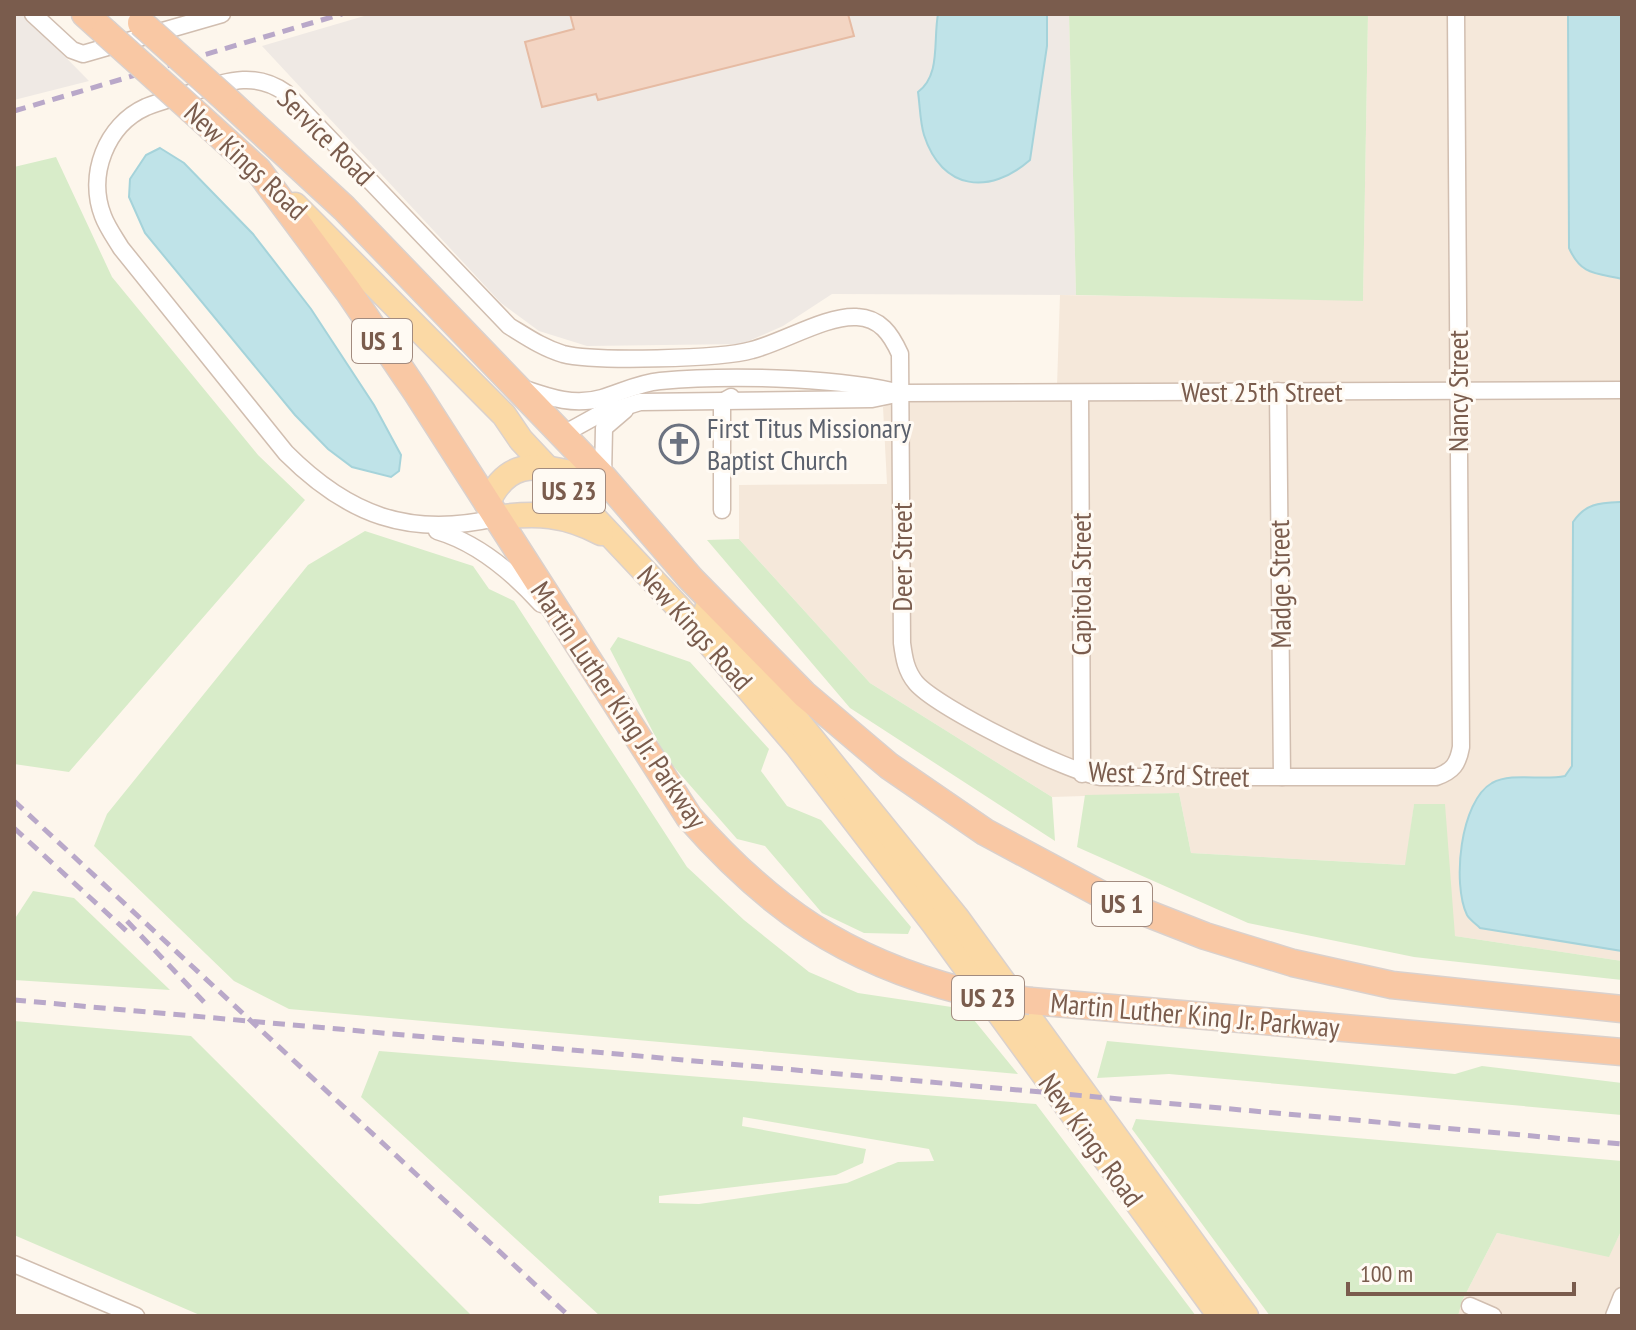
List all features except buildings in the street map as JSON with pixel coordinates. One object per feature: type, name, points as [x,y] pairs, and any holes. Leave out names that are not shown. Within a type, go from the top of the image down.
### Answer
[{"type":"highway","name":"New Kings Road","points":[[85,14],[258,170]]},
{"type":"highway","name":"New Kings Road","points":[[136,19],[344,208],[560,436],[603,477],[691,579]]},
{"type":"highway","name":"Martin Luther King Jr. Parkway","points":[[258,170],[356,304],[689,817],[772,901],[836,942],[899,972],[963,991],[1031,1001],[1622,1052]]},
{"type":"highway","name":"Martin Luther King Jr. Parkway","points":[[691,579],[804,694],[889,766],[1015,850],[1108,898],[1205,936],[1337,974],[1442,992],[1622,1009]]},
{"type":"main road","name":"New Kings Road","points":[[258,170],[504,415],[544,465],[862,813]]},
{"type":"main road","points":[[504,415],[537,432],[560,436]]},
{"type":"main road","points":[[603,477],[583,478],[544,465],[527,468],[505,479],[493,490],[492,511],[566,517],[617,542]]},
{"type":"main road","name":"New Kings Road","points":[[691,579],[702,603],[1125,1168],[1246,1316]]},
{"type":"main road","name":"New Kings Road","points":[[1125,1168],[1220,1316]]},
{"type":"street","points":[[33,14],[72,50],[83,54],[219,14]]},
{"type":"street","name":"Nancy Street","points":[[1455,767],[1461,747],[1456,14]]},
{"type":"street","name":"Service Road","points":[[492,511],[460,526],[409,522],[344,502],[314,481],[286,453],[121,248],[103,216],[97,190],[99,164],[116,131],[145,108],[227,81],[256,77],[286,93],[509,326],[536,343],[565,354],[714,356],[749,351],[832,320],[855,317],[871,320],[886,329],[900,354],[901,393]]},
{"type":"street","points":[[722,510],[722,402],[771,380]]},
{"type":"street","name":"West 25th Street","points":[[511,384],[552,399],[575,402],[602,398],[626,387],[659,381],[771,380],[871,386],[901,393]]},
{"type":"street","name":"West 25th Street","points":[[560,436],[598,415],[640,402],[872,399],[901,393],[1622,390]]},
{"type":"street","name":"Madge Street","points":[[1278,391],[1282,777]]},
{"type":"street","name":"Deer Street","points":[[901,393],[902,643],[909,672]]},
{"type":"street","name":"Capitola Street","points":[[1080,393],[1082,774]]},
{"type":"street","points":[[603,477],[604,428],[615,415],[640,402]]},
{"type":"street","points":[[409,522],[446,533],[483,553],[528,590],[571,637]]},
{"type":"street","name":"West 23rd Street","points":[[909,672],[930,695],[1052,762],[1082,774],[1436,777],[1455,767]]},
{"type":"street","points":[[14,1264],[136,1316]]},
{"type":"street","points":[[1614,1316],[1622,1296]]},
{"type":"street","points":[[1470,1306],[1493,1316]]},
{"type":"shaded area","points":[[14,14],[23,14],[89,81],[14,100]]},
{"type":"shaded area","points":[[371,14],[1069,14],[1076,295],[832,294],[783,326],[742,344],[587,346],[539,331],[501,303],[262,46]]},
{"type":"shaded area","points":[[1368,14],[1622,14],[1622,961],[1455,936],[1414,804],[1406,865],[1191,853],[1179,793],[1052,797],[870,683],[739,539],[739,485],[887,484],[883,407],[925,385],[1057,386],[1060,295],[1363,300]]},
{"type":"shaded area","points":[[1622,1229],[1622,1316],[1458,1316],[1462,1301],[1497,1233],[1609,1256]]},
{"type":"green space","points":[[1069,14],[1368,14],[1363,301],[1076,295]]},
{"type":"green space","points":[[56,157],[112,277],[258,455],[305,500],[69,772],[14,764],[14,167]]},
{"type":"green space","points":[[365,531],[473,566],[489,589],[514,601],[687,867],[744,920],[809,972],[858,993],[965,1009],[1018,1074],[289,1009],[234,981],[94,846],[107,814],[308,565]]},
{"type":"green space","points":[[739,539],[870,683],[1052,797],[1055,841],[850,708],[707,540]]},
{"type":"green space","points":[[618,637],[690,662],[769,749],[761,771],[787,806],[821,820],[911,927],[908,934],[864,933],[822,913],[765,846],[737,839],[667,759],[610,649]]},
{"type":"green space","points":[[1179,793],[1191,853],[1405,865],[1414,804],[1445,804],[1455,936],[1622,961],[1622,980],[1414,957],[1248,923],[1077,847],[1085,795]]},
{"type":"green space","points":[[33,891],[74,898],[170,990],[14,980],[14,920]]},
{"type":"green space","points":[[14,1021],[191,1036],[472,1316],[202,1316],[14,1235]]},
{"type":"green space","points":[[1107,1041],[1455,1074],[1482,1066],[1622,1083],[1622,1115],[1169,1074],[1097,1078]]},
{"type":"green space","points":[[379,1051],[1036,1104],[1196,1316],[600,1316],[361,1097]],"holes":[[[743,1117],[929,1149],[934,1161],[898,1162],[847,1183],[699,1204],[659,1203],[659,1196],[836,1175],[863,1163],[866,1149],[742,1126]]]},
{"type":"green space","points":[[1136,1119],[1622,1161],[1622,1229],[1609,1257],[1497,1233],[1462,1301],[1458,1316],[1270,1316],[1132,1129]]},
{"type":"water","points":[[938,14],[1047,14],[1047,46],[1030,160],[999,179],[969,182],[955,177],[932,154],[924,135],[918,92],[925,85],[933,67]]},
{"type":"water","points":[[1568,14],[1622,14],[1622,279],[1584,268],[1569,248]]},
{"type":"water","points":[[160,148],[184,163],[253,234],[311,309],[374,405],[401,455],[399,471],[391,477],[352,467],[328,449],[295,415],[145,233],[129,197],[130,179],[146,155]]},
{"type":"water","points":[[1622,502],[1622,951],[1480,928],[1467,915],[1460,884],[1462,844],[1472,807],[1492,783],[1518,777],[1565,776],[1572,766],[1573,522],[1594,505]]},
{"type":"railway","points":[[14,111],[342,14]]},
{"type":"railway","points":[[14,801],[569,1316]]},
{"type":"railway","points":[[14,828],[132,936]]},
{"type":"railway","points":[[127,921],[204,1002]]},
{"type":"railway","points":[[14,1000],[1622,1144]]},
{"type":"place","name":"First Titus Missionary Baptist Church","points":[[679,444]]}]
